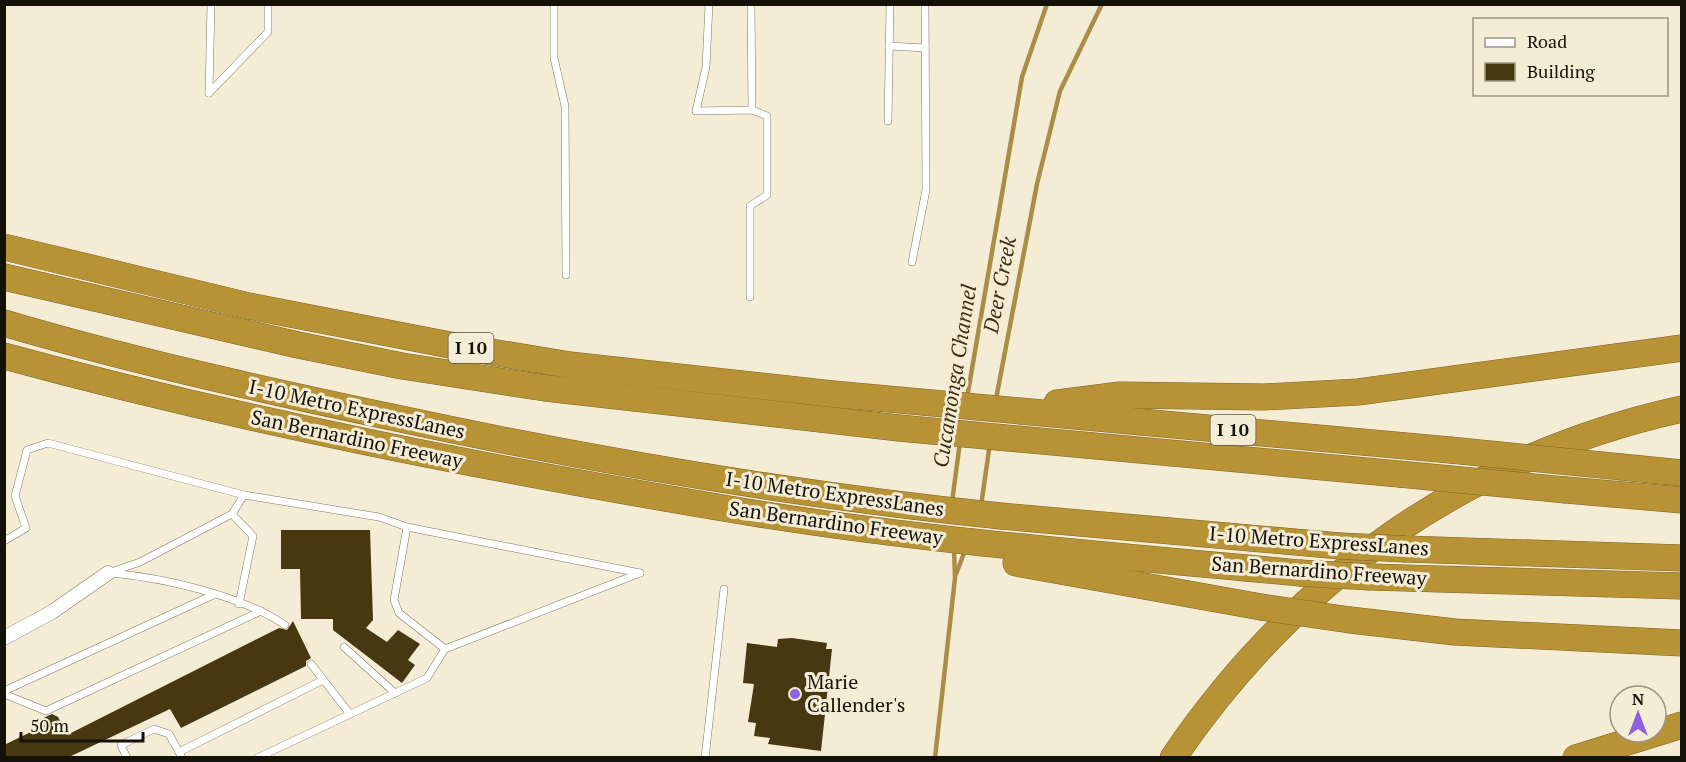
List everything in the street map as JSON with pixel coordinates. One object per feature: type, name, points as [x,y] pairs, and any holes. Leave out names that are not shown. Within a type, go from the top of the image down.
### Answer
[{"type":"highway","name":"I 10","points":[[4,247],[249,306],[478,350],[661,376],[1682,473]]},
{"type":"highway","points":[[4,277],[170,317],[402,366],[672,405],[938,432],[1682,500]]},
{"type":"highway","name":"I-10 Metro ExpressLanes","points":[[4,323],[153,364],[502,441],[741,481],[1000,516],[1340,546],[1682,558]]},
{"type":"highway","points":[[1016,409],[1120,395],[1264,397],[1358,392],[1682,348]]},
{"type":"highway","name":"San Bernardino Freeway","points":[[4,356],[108,383],[354,440],[562,481],[926,544],[994,552],[1370,577],[1682,586]]},
{"type":"highway","points":[[1173,758],[1223,688],[1278,628],[1400,527],[1450,496],[1518,463],[1584,437],[1682,409]]},
{"type":"highway","points":[[994,552],[1049,567],[1261,607],[1350,620],[1466,633],[1682,643]]},
{"type":"highway","points":[[1576,758],[1682,725]]},
{"type":"street","points":[[4,638],[52,612],[108,573]]},
{"type":"lane","points":[[211,4],[209,93],[268,32],[268,4]]},
{"type":"lane","points":[[554,4],[554,58],[565,106],[566,275]]},
{"type":"lane","points":[[709,4],[706,67],[696,111],[752,110],[767,116],[767,195],[750,206],[750,297]]},
{"type":"lane","points":[[751,4],[752,110]]},
{"type":"lane","points":[[888,121],[890,4]]},
{"type":"lane","points":[[912,262],[926,190],[925,4]]},
{"type":"lane","points":[[889,46],[925,48]]},
{"type":"lane","points":[[4,541],[26,528],[15,496],[27,450],[48,442],[244,495],[379,517],[407,527],[640,573],[445,649],[427,678],[257,758]]},
{"type":"lane","points":[[108,573],[140,562],[232,514],[244,495]]},
{"type":"lane","points":[[232,514],[253,536],[239,604]]},
{"type":"lane","points":[[407,527],[394,600],[399,613],[445,649]]},
{"type":"lane","points":[[108,573],[147,576],[213,595],[261,611],[285,626]]},
{"type":"lane","points":[[705,758],[724,589]]},
{"type":"lane","points":[[4,692],[213,595]]},
{"type":"lane","points":[[4,692],[45,711],[261,611]]},
{"type":"lane","points":[[344,647],[395,693]]},
{"type":"lane","points":[[310,664],[350,714]]},
{"type":"lane","points":[[127,758],[121,745],[154,729],[169,734],[180,754],[323,680]]},
{"type":"building","points":[[281,530],[370,530],[373,620],[366,628],[387,642],[398,630],[420,644],[408,660],[415,665],[402,683],[333,630],[333,619],[301,619],[300,569],[281,569]]},
{"type":"building","points":[[293,621],[311,658],[306,661],[306,666],[181,728],[170,709],[67,758],[4,758],[4,745],[39,728],[39,720],[52,714],[58,717],[67,735],[279,628],[287,630]]},
{"type":"building","name":"Marie Callender's","points":[[792,638],[827,643],[826,649],[832,649],[821,751],[768,744],[770,738],[754,736],[756,723],[748,722],[754,684],[743,683],[747,643],[777,647],[778,639]]},
{"type":"waterway","name":"Cucamonga Channel","points":[[967,398],[1022,77],[1047,4]]},
{"type":"waterway","name":"Deer Creek","points":[[996,399],[1037,184],[1060,91],[1102,4]]},
{"type":"waterway","name":"Cucamonga Channel","points":[[952,502],[960,442]]},
{"type":"waterway","name":"Deer Creek","points":[[981,506],[990,443]]},
{"type":"waterway","name":"Deer Creek","points":[[956,574],[966,548]]},
{"type":"waterway","name":"Cucamonga Channel","points":[[935,758],[955,578],[954,549]]},
{"type":"place","name":"Marie Callender's","points":[[795,694]]}]
